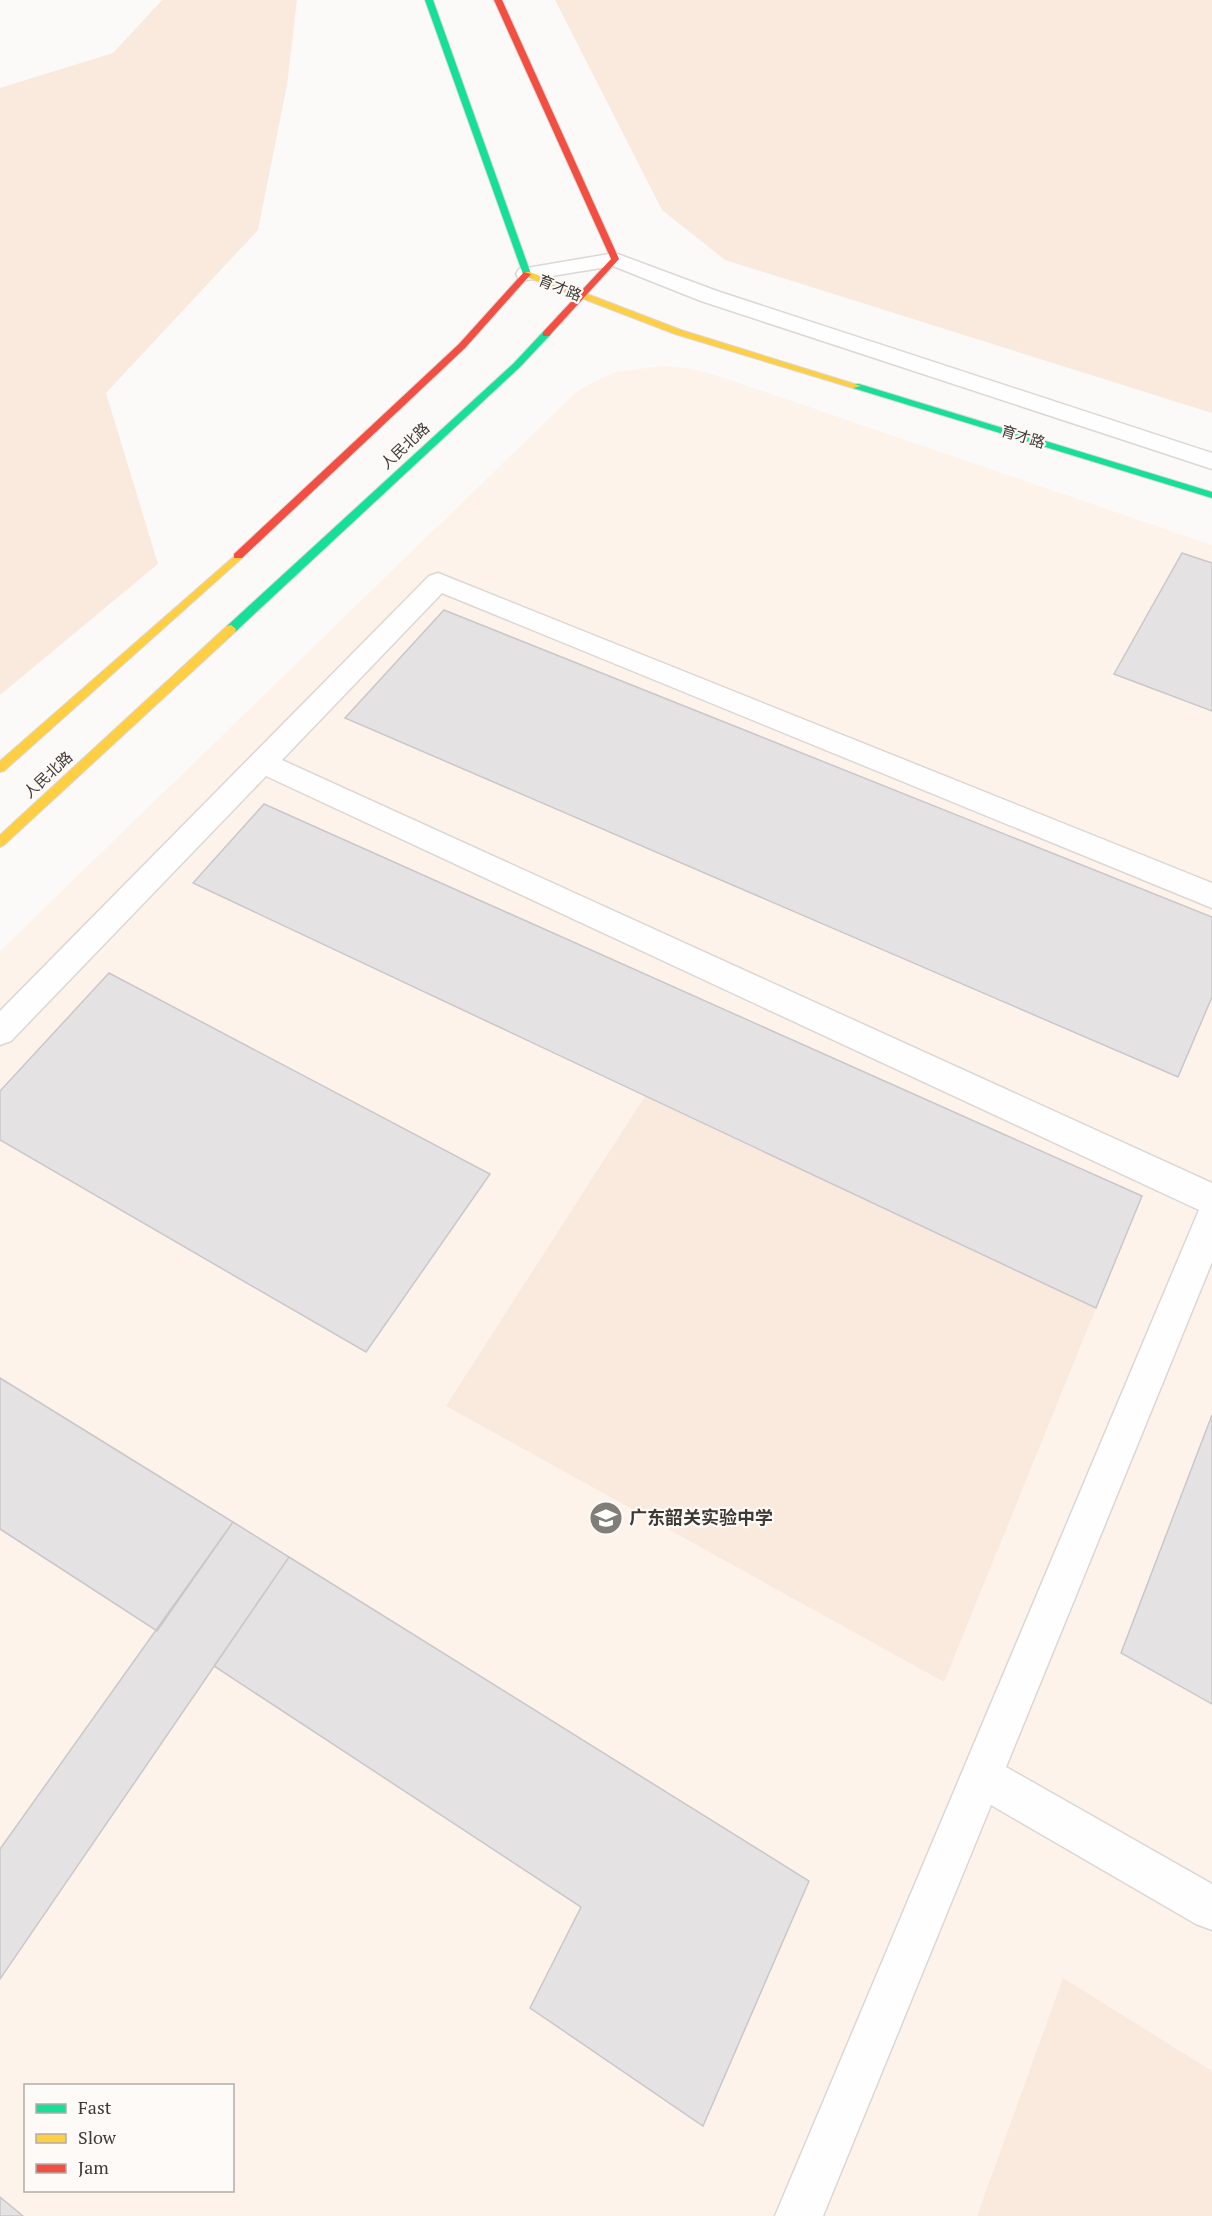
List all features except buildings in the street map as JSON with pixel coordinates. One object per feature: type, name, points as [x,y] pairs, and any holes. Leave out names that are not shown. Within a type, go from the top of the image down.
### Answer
[{"type":"street","points":[[429,0],[527,274]]},
{"type":"street","points":[[498,0],[615,259]]},
{"type":"street","name":"育才路","points":[[527,274],[615,259],[709,296],[1212,461]]},
{"type":"street","name":"人民北路","points":[[0,842],[517,365],[615,259]]},
{"type":"street","name":"育才路","points":[[527,274],[678,332],[1212,495]]},
{"type":"street","name":"人民北路","points":[[0,768],[247,547],[462,346],[527,274]]},
{"type":"street","points":[[0,1032],[438,582],[1212,896]]},
{"type":"street","points":[[263,763],[1212,1200]]},
{"type":"street","points":[[799,2216],[1212,1220]]},
{"type":"street","points":[[981,1776],[1212,1908]]},
{"type":"shaded area","points":[[162,0],[297,0],[287,85],[258,230],[106,393],[158,564],[0,695],[0,88],[113,53]]},
{"type":"shaded area","points":[[555,0],[1212,0],[1212,413],[725,260],[662,210]]},
{"type":"shaded area","name":"广东韶关实验中学","points":[[662,366],[688,368],[719,376],[1212,545],[1212,2216],[0,2216],[0,951],[575,393],[616,372]]},
{"type":"shaded area","points":[[645,1096],[1096,1308],[944,1682],[446,1406]]},
{"type":"shaded area","points":[[1063,1978],[1212,2071],[1212,2216],[977,2216]]},
{"type":"traffic: fast","points":[[429,0],[527,274]]},
{"type":"traffic: fast","points":[[231,629],[517,365],[546,334]]},
{"type":"traffic: fast","points":[[856,386],[1212,495]]},
{"type":"traffic: slow","points":[[527,274],[678,332],[856,386]]},
{"type":"traffic: slow","points":[[0,768],[238,556]]},
{"type":"traffic: slow","points":[[0,842],[231,629]]},
{"type":"traffic: jam","points":[[498,0],[615,259],[546,334]]},
{"type":"traffic: jam","points":[[238,556],[462,346],[527,274]]},
{"type":"place","name":"广东韶关实验中学","points":[[606,1518]]}]
